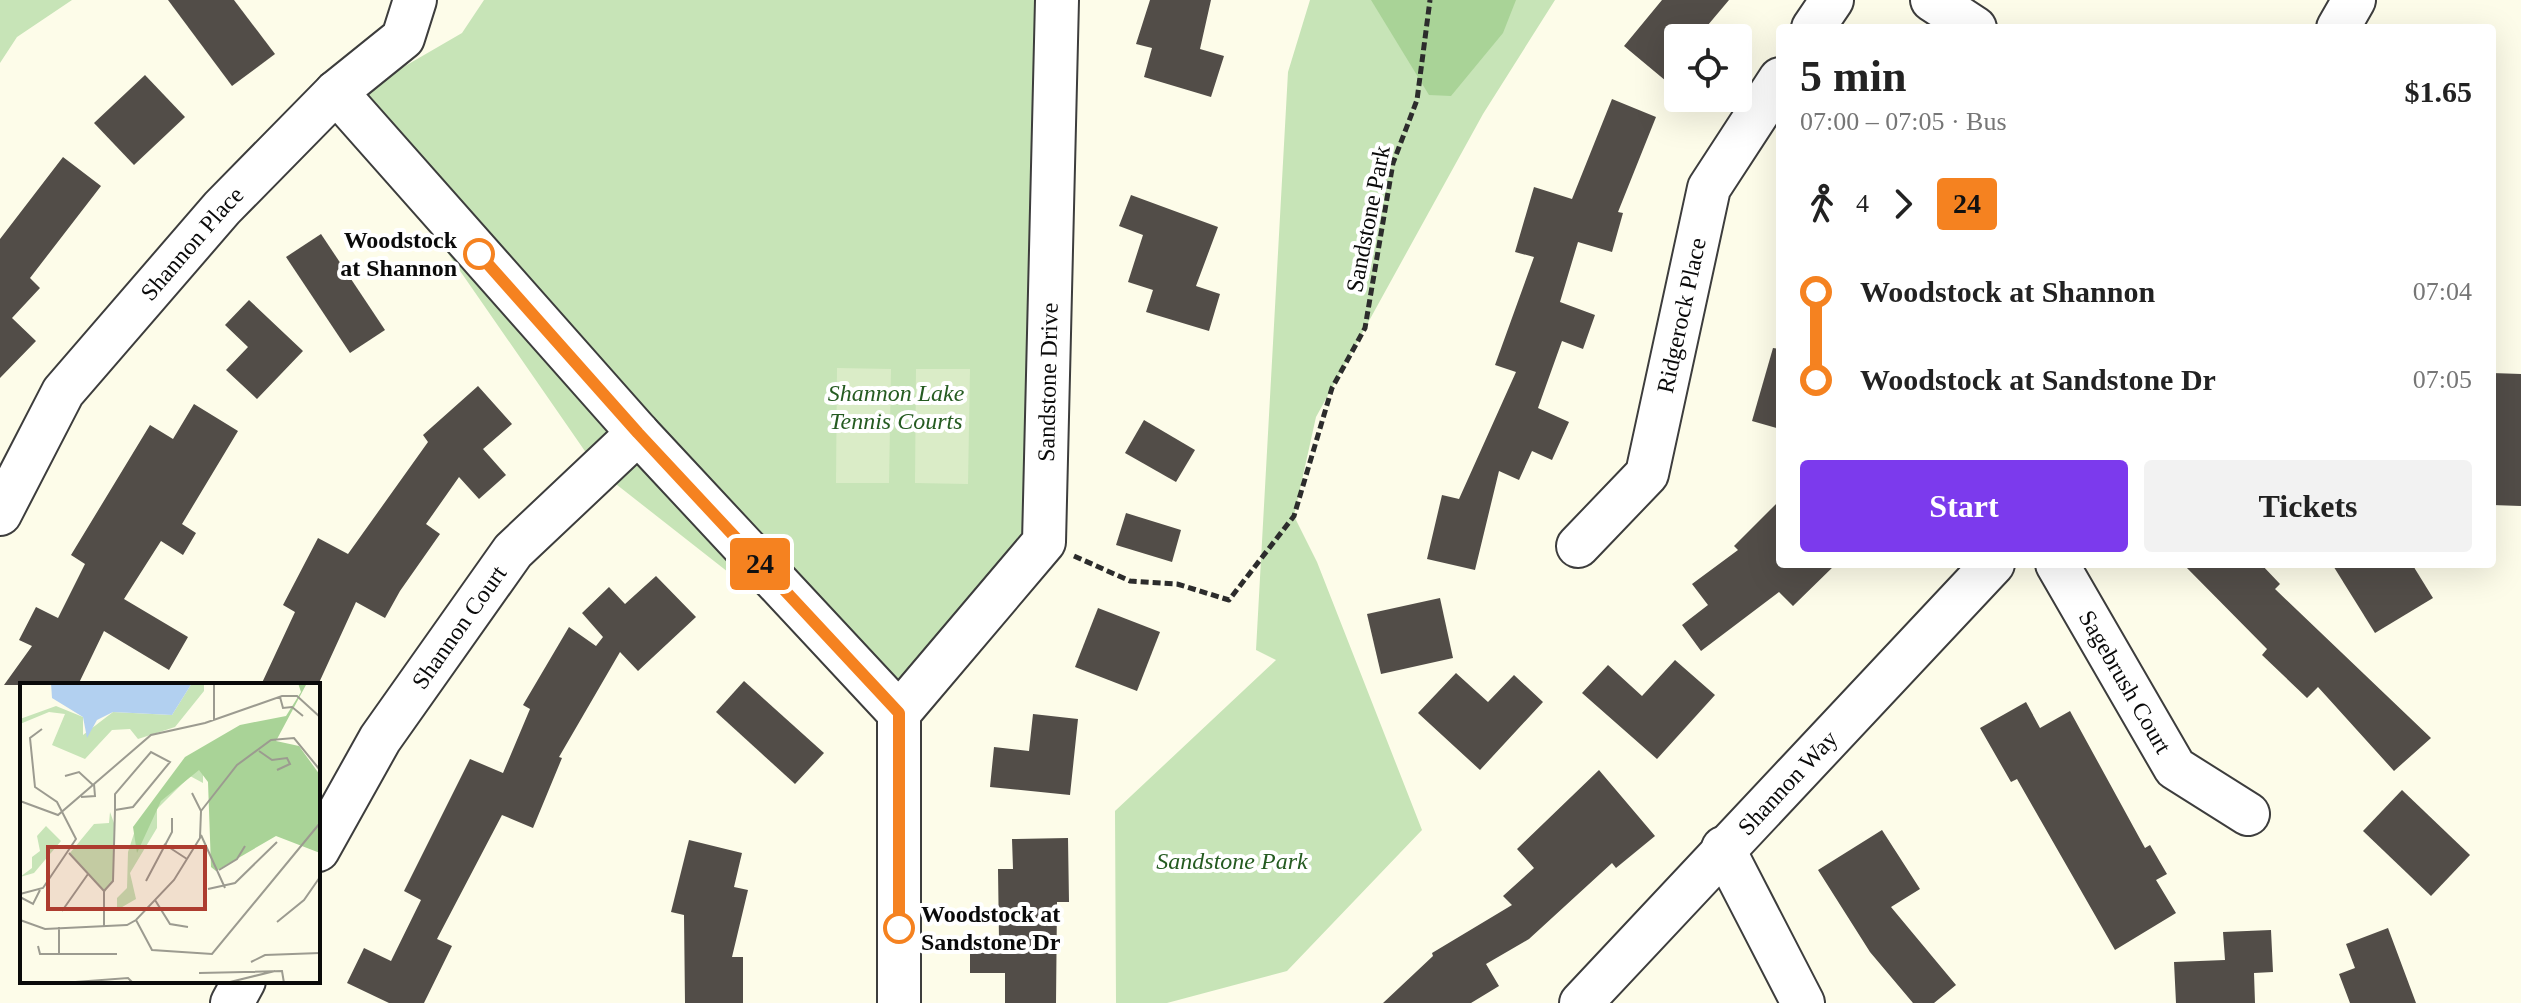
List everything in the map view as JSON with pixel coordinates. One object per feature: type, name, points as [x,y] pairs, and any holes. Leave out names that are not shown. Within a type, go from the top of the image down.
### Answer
[{"type":"street","name":"Shannon Place","points":[[0,514],[63,392],[222,208],[336,92],[403,38],[415,0]]},
{"type":"street","name":"Sandstone Drive","points":[[1044,542],[1057,0]]},
{"type":"street","points":[[1816,24],[1832,0]]},
{"type":"street","points":[[1932,0],[1969,24]]},
{"type":"street","points":[[2340,24],[2354,0]]},
{"type":"street","name":"Ridgerock Place","points":[[1578,546],[1647,474],[1709,188],[1776,85]]},
{"type":"street","points":[[336,92],[638,433],[899,713]]},
{"type":"street","name":"Shannon Court","points":[[320,846],[380,739],[513,551],[638,433]]},
{"type":"street","points":[[899,1003],[899,713],[1044,542]]},
{"type":"street","name":"Shannon Way","points":[[1581,1003],[1723,848],[1989,568]]},
{"type":"street","name":"Sagebrush Court","points":[[2059,568],[2175,768],[2248,814]]},
{"type":"street","points":[[1723,848],[1803,1003]]},
{"type":"street","points":[[232,1003],[243,983]]},
{"type":"path","name":"Sandstone Park","points":[[1044,542],[1130,581],[1177,584],[1229,600],[1294,516],[1332,388],[1365,328],[1393,163],[1417,100],[1430,0]]},
{"type":"green space","points":[[0,0],[72,0],[17,37],[0,63]]},
{"type":"green space","name":"Shannon Lake Tennis Courts","points":[[484,0],[1055,0],[1038,510],[914,718],[598,470],[343,102],[462,33]]},
{"type":"green space","name":"Sandstone Park","points":[[1310,0],[1555,0],[1483,114],[1316,417],[1294,516],[1317,562],[1422,830],[1287,971],[1167,1003],[1116,1003],[1115,811],[1276,660],[1256,650],[1288,72]]},
{"type":"green space","points":[[1371,0],[1516,0],[1503,33],[1451,96],[1429,95]]},
{"type":"green space","points":[[837,368],[891,369],[889,483],[836,483]]},
{"type":"green space","points":[[916,369],[970,369],[968,484],[915,483]]},
{"type":"building","points":[[168,0],[234,0],[275,54],[232,86]]},
{"type":"building","points":[[1150,0],[1211,0],[1200,49],[1224,56],[1211,97],[1144,77],[1152,48],[1136,44]]},
{"type":"building","points":[[1662,0],[1729,0],[1709,24],[1664,24],[1664,79],[1624,46]]},
{"type":"building","points":[[145,75],[185,117],[134,165],[94,123]]},
{"type":"building","points":[[1612,99],[1656,117],[1618,212],[1623,213],[1612,252],[1578,242],[1560,302],[1595,315],[1583,349],[1562,341],[1538,408],[1569,422],[1552,460],[1532,451],[1519,480],[1499,471],[1475,570],[1427,559],[1442,495],[1459,499],[1516,372],[1495,365],[1534,257],[1515,252],[1534,187],[1572,199]]},
{"type":"building","points":[[63,157],[101,186],[30,278],[40,288],[12,318],[36,341],[0,378],[0,239]]},
{"type":"building","points":[[1131,195],[1218,227],[1196,286],[1220,294],[1209,331],[1146,312],[1153,290],[1128,282],[1143,235],[1119,226]]},
{"type":"building","points":[[321,234],[385,330],[350,353],[286,257]]},
{"type":"building","points":[[249,300],[303,351],[257,399],[226,370],[248,347],[225,325]]},
{"type":"building","points":[[1773,348],[1776,348],[1776,428],[1752,421]]},
{"type":"building","points":[[2496,373],[2521,374],[2521,506],[2496,505]]},
{"type":"building","points":[[478,386],[512,424],[483,449],[506,475],[479,499],[459,477],[426,524],[440,534],[385,618],[356,602],[319,683],[262,683],[295,612],[283,605],[318,538],[348,554],[428,442],[423,435]]},
{"type":"building","points":[[194,404],[238,431],[182,524],[196,533],[183,555],[161,541],[124,599],[188,637],[169,670],[104,631],[79,683],[4,685],[32,646],[19,640],[36,607],[58,618],[85,564],[71,555],[150,425],[173,439]]},
{"type":"building","points":[[1144,420],[1195,450],[1176,482],[1125,453]]},
{"type":"building","points":[[1776,504],[1776,568],[1832,568],[1793,606],[1779,592],[1701,651],[1682,625],[1708,605],[1692,584],[1738,550],[1734,546]]},
{"type":"building","points":[[1126,513],[1181,530],[1172,562],[1116,545]]},
{"type":"building","points":[[2187,568],[2265,568],[2280,584],[2275,589],[2431,738],[2394,771],[2318,687],[2307,698],[2262,655],[2267,649]]},
{"type":"building","points":[[2334,568],[2414,568],[2433,598],[2375,633]]},
{"type":"building","points":[[656,576],[696,617],[638,671],[620,652],[559,757],[562,758],[533,828],[502,815],[437,939],[452,946],[424,1003],[389,1003],[347,983],[364,948],[391,961],[421,900],[404,891],[470,759],[503,773],[530,709],[523,705],[569,627],[596,646],[603,637],[582,613],[609,587],[625,604]]},
{"type":"building","points":[[1440,598],[1453,658],[1381,674],[1367,614]]},
{"type":"building","points":[[1098,608],[1160,632],[1137,691],[1075,667]]},
{"type":"building","points":[[1675,660],[1715,695],[1657,759],[1582,693],[1608,665],[1642,696]]},
{"type":"building","points":[[1456,673],[1488,702],[1514,675],[1543,702],[1480,770],[1418,713]]},
{"type":"building","points":[[744,681],[824,753],[795,784],[716,712]]},
{"type":"building","points":[[2026,702],[2040,728],[2070,711],[2145,848],[2150,845],[2167,874],[2156,880],[2176,913],[2115,950],[2017,779],[2011,782],[1980,728]]},
{"type":"building","points":[[1033,714],[1078,719],[1070,795],[990,787],[994,747],[1029,751]]},
{"type":"building","points":[[1599,770],[1655,836],[1616,868],[1612,863],[1529,939],[1486,964],[1499,986],[1471,1003],[1383,1003],[1433,956],[1432,953],[1512,905],[1503,896],[1534,868],[1517,849]]},
{"type":"building","points":[[2402,790],[2470,855],[2431,896],[2363,831]]},
{"type":"building","points":[[1882,830],[1920,889],[1891,907],[1956,985],[1934,1003],[1913,1003],[1870,952],[1818,870]]},
{"type":"building","points":[[1068,838],[1069,902],[1057,902],[1056,1003],[1005,1003],[1005,973],[970,973],[970,940],[999,940],[998,869],[1013,869],[1012,839]]},
{"type":"building","points":[[689,840],[742,853],[734,887],[748,890],[732,957],[743,957],[743,1003],[685,1003],[684,915],[671,912]]},
{"type":"building","points":[[2388,928],[2416,1003],[2350,1003],[2339,974],[2355,968],[2346,944]]},
{"type":"building","points":[[2271,930],[2273,972],[2254,973],[2255,1003],[2176,1003],[2174,962],[2225,960],[2223,932]]},
{"type":"bus line","name":"24","points":[[479,254],[638,433],[899,713],[899,928]]},
{"type":"place","name":"Woodstock at Shannon","points":[[479,254]]},
{"type":"place","name":"Woodstock at Sandstone Dr","points":[[899,928]]}]
